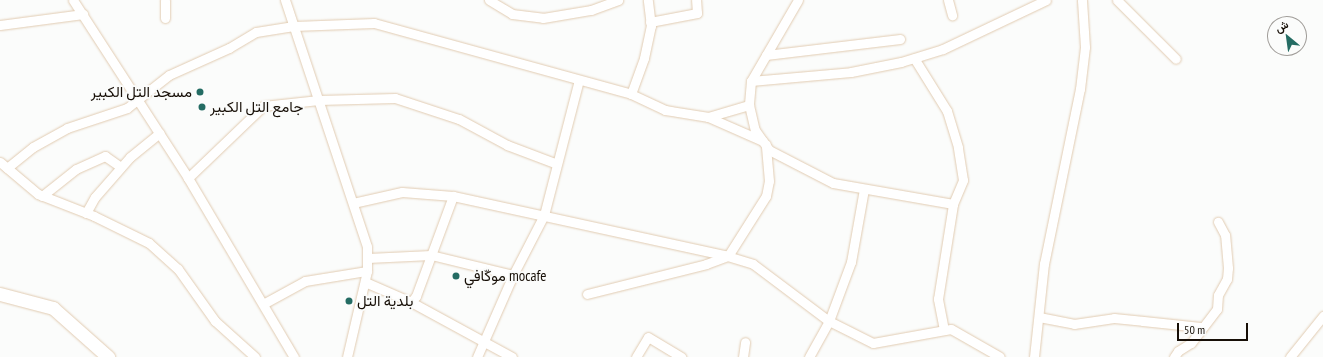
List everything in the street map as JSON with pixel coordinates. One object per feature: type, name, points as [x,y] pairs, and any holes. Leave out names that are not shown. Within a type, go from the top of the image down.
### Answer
[{"type":"main road","points":[[0,294],[53,308],[108,357]]},
{"type":"street","points":[[73,0],[188,178],[294,357]]},
{"type":"street","points":[[165,0],[165,18]]},
{"type":"street","points":[[285,0],[353,202],[368,258],[365,282],[347,357]]},
{"type":"street","points":[[489,0],[512,14],[543,18],[591,10],[618,0]]},
{"type":"street","points":[[631,94],[644,58],[650,22],[648,0]]},
{"type":"street","points":[[650,22],[697,13],[696,0]]},
{"type":"street","points":[[798,0],[751,81],[749,105],[755,130],[769,150],[833,183],[953,204]]},
{"type":"street","points":[[948,0],[952,15]]},
{"type":"street","points":[[751,81],[851,72],[914,58],[943,49],[1046,0]]},
{"type":"street","points":[[1034,357],[1044,264],[1080,89],[1085,47],[1082,0]]},
{"type":"street","points":[[1117,0],[1176,59]]},
{"type":"street","points":[[0,25],[83,14]]},
{"type":"street","points":[[255,357],[215,321],[178,269],[148,243],[86,213],[42,196],[4,165],[66,128],[127,108],[169,75],[229,48],[256,32],[294,26],[374,23],[631,94],[665,110],[708,118],[764,143]]},
{"type":"street","points":[[766,55],[900,39]]},
{"type":"street","points":[[914,58],[947,110],[958,147],[963,180],[953,204],[938,299],[944,330]]},
{"type":"street","points":[[476,357],[513,275],[544,215],[556,164],[580,80]]},
{"type":"street","points":[[188,178],[262,106],[319,100],[395,98],[460,120],[507,145],[556,164]]},
{"type":"street","points":[[708,118],[749,105]]},
{"type":"street","points":[[86,213],[95,197],[121,167],[160,133]]},
{"type":"street","points":[[587,294],[706,264],[728,256],[766,196],[769,181],[764,143]]},
{"type":"street","points":[[42,196],[76,169],[105,156],[121,167]]},
{"type":"street","points":[[810,357],[829,321],[851,262],[864,189]]},
{"type":"street","points":[[353,202],[402,192],[453,196],[728,256],[753,264],[829,321],[873,343],[951,329],[1000,357]]},
{"type":"street","points":[[410,302],[416,296],[453,196]]},
{"type":"street","points":[[1174,357],[1178,351],[1191,343],[1201,327],[1217,309],[1218,294],[1227,279],[1225,235],[1218,222]]},
{"type":"street","points":[[368,258],[431,255],[513,275]]},
{"type":"street","points":[[263,304],[305,281],[367,270]]},
{"type":"street","points":[[365,282],[410,302],[512,357]]},
{"type":"street","points":[[1290,357],[1323,316]]},
{"type":"street","points":[[1039,318],[1074,324],[1114,318],[1201,327]]},
{"type":"street","points":[[636,357],[648,337],[681,357]]},
{"type":"street","points":[[743,357],[745,342]]},
{"type":"place","name":"مسجد التل الكبير","points":[[200,92]]},
{"type":"place","name":"جامع التل الكبير","points":[[202,107]]},
{"type":"place","name":"موكّافي mocafe","points":[[456,276]]},
{"type":"place","name":"بلدية التل","points":[[349,301]]}]
